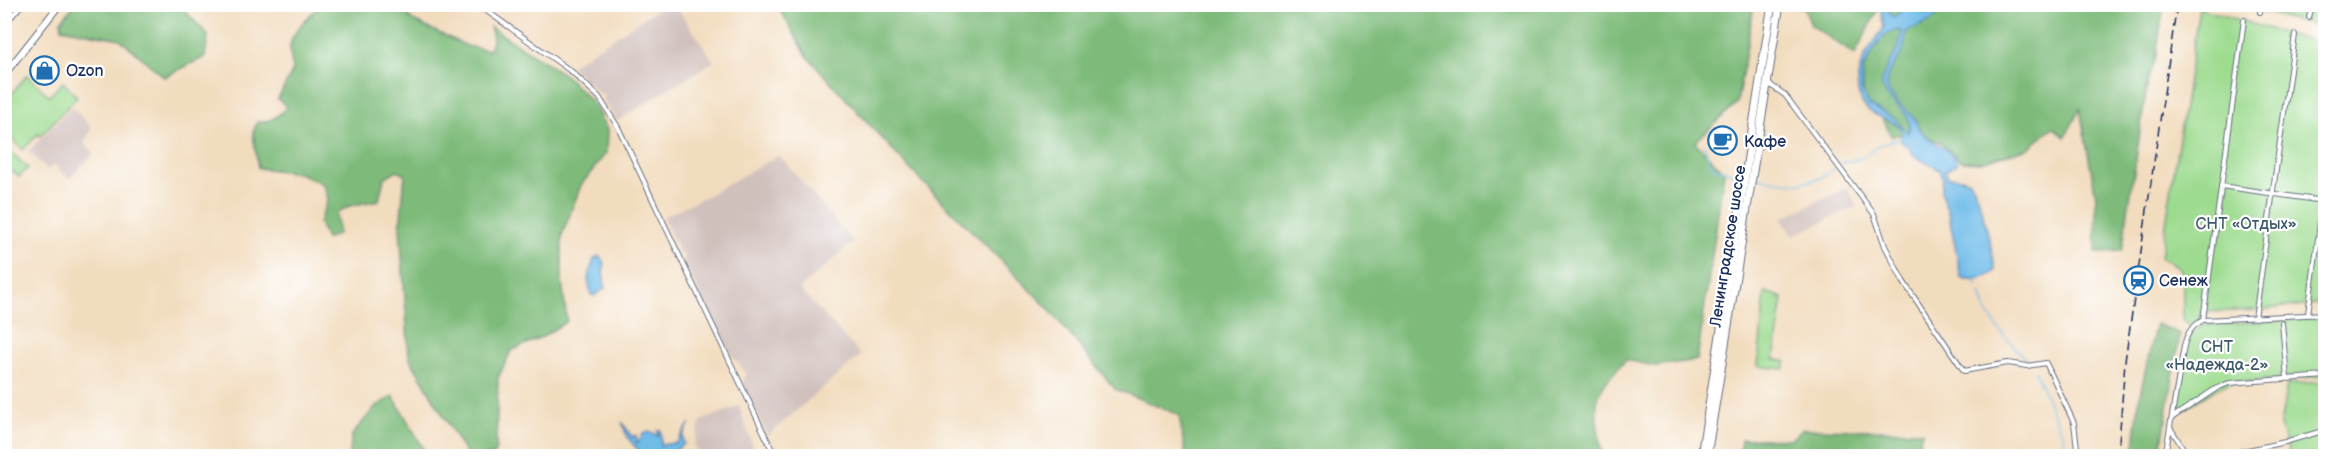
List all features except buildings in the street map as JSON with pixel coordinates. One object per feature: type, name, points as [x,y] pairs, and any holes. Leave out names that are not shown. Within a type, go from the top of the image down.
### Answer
[{"type":"highway","name":"Ленинградское шоссе","points":[[1707,456],[1764,80],[1772,4]]},
{"type":"highway","name":"Ленинградское шоссе","points":[[1701,456],[1764,80],[1780,4]]},
{"type":"main road","points":[[4,75],[60,4]]},
{"type":"street","points":[[4,19],[12,16],[22,4]]},
{"type":"street","points":[[477,4],[554,57],[599,97],[618,127],[774,456]]},
{"type":"street","points":[[2260,12],[2262,4]]},
{"type":"street","points":[[2309,17],[2313,4]]},
{"type":"street","points":[[4,9],[12,16]]},
{"type":"street","points":[[2203,320],[2244,20]]},
{"type":"street","points":[[2254,318],[2295,35]]},
{"type":"street","points":[[1764,80],[1785,95],[1874,214],[1885,246],[1903,281],[1964,371],[2008,363],[2027,366],[2046,363],[2074,423],[2078,456]]},
{"type":"street","points":[[2308,314],[2325,178]]},
{"type":"street","points":[[2221,186],[2323,201]]},
{"type":"street","points":[[2165,456],[2187,334],[2193,326],[2203,320],[2325,314]]},
{"type":"street","points":[[2282,323],[2287,378]]},
{"type":"street","points":[[2172,417],[2217,388],[2229,383],[2325,376]]},
{"type":"street","points":[[2170,428],[2188,456]]},
{"type":"street","points":[[2220,456],[2285,442],[2325,430]]},
{"type":"shaded area","points":[[664,5],[675,5],[714,61],[617,121],[605,103],[603,94],[599,93],[570,66]]},
{"type":"shaded area","points":[[72,107],[92,128],[84,143],[94,153],[69,179],[54,164],[48,170],[28,151]]},
{"type":"shaded area","points":[[779,155],[853,242],[799,289],[861,355],[767,436],[744,388],[743,381],[746,373],[723,344],[683,261],[684,255],[679,252],[663,217],[710,194]]},
{"type":"shaded area","points":[[1847,188],[1857,206],[1792,236],[1782,218]]},
{"type":"shaded area","points":[[739,406],[756,456],[699,456],[694,446],[701,421]]},
{"type":"green space","points":[[74,5],[179,5],[208,35],[205,57],[164,77],[120,39],[62,28],[61,21]]},
{"type":"green space","points":[[321,5],[403,5],[411,20],[467,46],[489,50],[493,38],[490,27],[565,75],[593,103],[607,130],[606,153],[581,185],[562,235],[562,282],[567,321],[542,337],[511,351],[498,378],[496,449],[493,456],[467,456],[409,357],[400,228],[405,174],[397,170],[384,178],[379,200],[349,206],[337,213],[338,234],[326,239],[319,223],[328,199],[323,184],[299,173],[258,168],[253,133],[257,122],[274,118],[287,107],[278,99],[293,70],[291,42],[308,17]]},
{"type":"green space","points":[[777,5],[1754,5],[1737,103],[1695,142],[1724,172],[1697,360],[1655,366],[1626,360],[1614,372],[1600,392],[1597,401],[1601,451],[1609,456],[1186,456],[1179,415],[1115,389],[1047,307],[908,167],[808,57]]},
{"type":"green space","points":[[1803,5],[1876,5],[1877,11],[1855,55],[1811,25]]},
{"type":"green space","points":[[1885,5],[2164,5],[2155,61],[2148,79],[2122,251],[2096,252],[2096,197],[2080,109],[2065,137],[2053,127],[2029,148],[1980,162],[1960,161],[1940,142],[1927,137],[1918,128],[1912,116],[1907,134],[1891,136],[1880,112],[1868,105],[1864,99],[1862,77],[1863,70],[1893,17]]},
{"type":"green space","points":[[2237,5],[2325,5],[2325,28]]},
{"type":"green space","name":"СНТ «Отдых»","points":[[2199,8],[2317,43],[2326,105],[2325,303],[2256,310],[2204,312],[2201,313],[2201,319],[2189,325],[2183,318],[2183,274],[2179,267],[2161,257]]},
{"type":"green space","points":[[27,75],[49,96],[63,82],[77,97],[40,136],[38,134],[23,150],[5,132],[5,102]]},
{"type":"green space","points":[[4,146],[28,168],[19,177],[11,170],[5,176]]},
{"type":"green space","points":[[1765,292],[1783,298],[1774,359],[1786,361],[1784,369],[1758,366]]},
{"type":"green space","name":"СНТ «Надежда-2»","points":[[2325,318],[2325,376],[2229,383],[2217,388],[2176,415],[2188,338],[2202,325]]},
{"type":"green space","points":[[2156,324],[2180,334],[2160,456],[2133,456],[2140,394]]},
{"type":"green space","points":[[2325,382],[2325,456],[2290,456],[2280,426],[2287,384]]},
{"type":"green space","points":[[393,396],[428,456],[349,456],[352,435],[375,407]]},
{"type":"green space","points":[[1803,429],[1922,431],[1917,456],[1739,456],[1741,439],[1791,439]]},
{"type":"water","points":[[1880,5],[1885,5],[1893,17],[1910,5],[1923,5],[1921,12],[1926,14],[1930,13],[1936,5],[1942,5],[1934,19],[1906,32],[1901,55],[1889,73],[1887,86],[1892,96],[1913,117],[1924,134],[1948,151],[1955,159],[1957,164],[1945,171],[1948,177],[1960,178],[1971,183],[1986,225],[1994,264],[1995,271],[1988,276],[1974,279],[1961,277],[1949,215],[1941,192],[1943,178],[1940,170],[1913,155],[1909,147],[1901,141],[1902,132],[1899,126],[1866,108],[1858,94],[1858,77],[1863,60],[1884,27]],"holes":[[[1900,30],[1902,33],[1882,81],[1887,95],[1908,118],[1910,125],[1908,133],[1894,118],[1869,105],[1862,91],[1863,70],[1877,44],[1889,32]]]},
{"type":"water","points":[[599,256],[605,264],[603,272],[605,288],[594,296],[591,295],[588,279],[594,259]]},
{"type":"water","points":[[622,422],[632,437],[636,435],[637,443],[644,433],[652,432],[658,436],[658,430],[661,430],[661,446],[677,443],[690,423],[683,436],[684,444],[676,450],[679,456],[643,456],[627,437]]},
{"type":"waterway","points":[[1841,163],[1861,158],[1883,143],[1902,138]]},
{"type":"waterway","points":[[1704,145],[1711,166],[1736,174]]},
{"type":"waterway","points":[[1757,178],[1807,182],[1826,175],[1835,168]]},
{"type":"waterway","points":[[1975,278],[1977,286]]},
{"type":"waterway","points":[[1980,293],[1993,322],[2028,362]]},
{"type":"waterway","points":[[2035,371],[2065,441],[2062,456]]},
{"type":"railway","points":[[2118,456],[2125,361],[2177,4]]},
{"type":"place","name":"Ozon","points":[[45,70]]},
{"type":"place","name":"Кафе","points":[[1723,141]]},
{"type":"place","name":"Сенеж","points":[[2138,280]]}]
